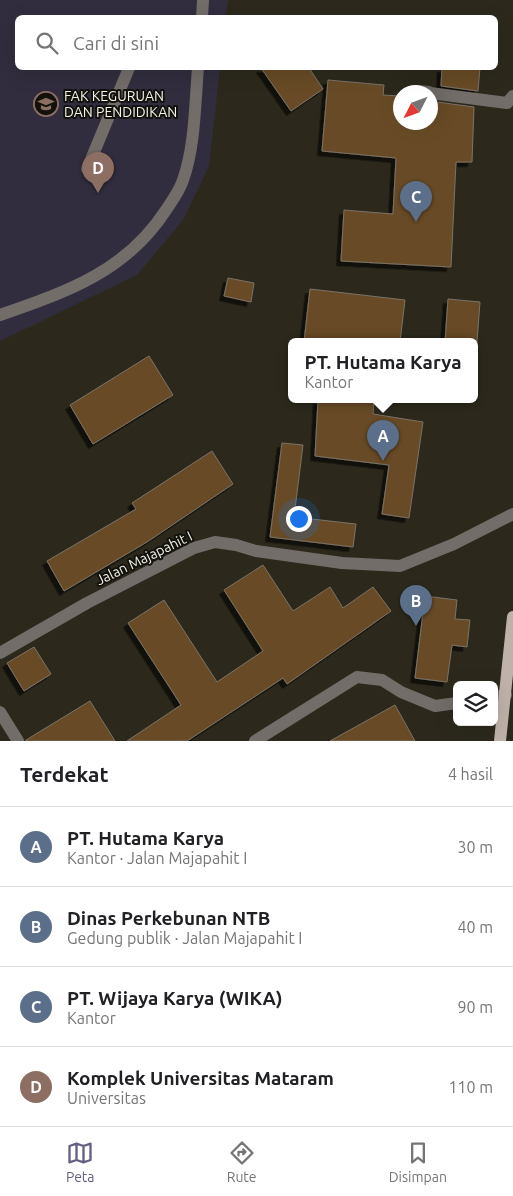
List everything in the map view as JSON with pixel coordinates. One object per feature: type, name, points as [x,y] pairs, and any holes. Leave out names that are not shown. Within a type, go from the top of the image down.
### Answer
[{"type":"main road","points":[[500,741],[500,696],[513,617]]},
{"type":"street","points":[[202,15],[203,0]]},
{"type":"street","points":[[87,169],[128,70]]},
{"type":"street","points":[[0,315],[65,293],[96,276],[130,253],[158,222],[183,181],[193,130],[198,70]]},
{"type":"street","points":[[438,94],[507,103],[513,96]]},
{"type":"street","name":"Jalan Majapahit I","points":[[0,653],[87,603],[194,548],[216,542],[256,551],[342,563],[400,566],[454,544],[513,514]]},
{"type":"street","points":[[254,741],[357,678],[382,680],[401,692],[435,706],[453,704]]},
{"type":"street","points":[[0,712],[18,741]]},
{"type":"shaded area","points":[[0,0],[228,0],[226,15],[15,15],[15,70],[220,70],[209,166],[183,220],[137,275],[0,341]]},
{"type":"building","points":[[262,70],[310,70],[323,89],[291,111]]},
{"type":"building","points":[[442,70],[480,70],[478,91],[441,86]]},
{"type":"building","points":[[328,80],[384,85],[383,95],[393,96],[393,130],[438,130],[438,102],[474,107],[472,162],[456,162],[451,267],[341,261],[344,210],[393,214],[396,158],[322,151]]},
{"type":"building","points":[[228,278],[254,283],[251,302],[224,296]]},
{"type":"building","points":[[310,289],[405,300],[400,338],[304,338]]},
{"type":"building","points":[[448,299],[480,302],[477,338],[445,338]]},
{"type":"building","points":[[149,356],[173,395],[93,444],[70,405]]},
{"type":"building","points":[[318,403],[374,403],[373,414],[423,422],[409,518],[382,514],[389,465],[315,456]]},
{"type":"building","points":[[282,443],[303,445],[294,517],[356,524],[353,547],[270,537]]},
{"type":"building","points":[[212,451],[233,484],[147,542],[64,591],[47,561],[136,509],[132,503]]},
{"type":"building","points":[[263,565],[293,611],[330,587],[343,608],[373,587],[391,611],[287,684],[283,678],[187,741],[127,741],[181,705],[128,623],[164,600],[217,682],[263,651],[224,590]]},
{"type":"building","points":[[425,596],[457,600],[455,619],[470,620],[467,647],[452,645],[447,682],[415,678]]},
{"type":"building","points":[[34,647],[51,674],[24,691],[7,663]]},
{"type":"building","points":[[90,701],[115,741],[26,741],[26,740]]},
{"type":"building","points":[[395,705],[415,741],[330,741]]},
{"type":"place","name":"FAK KEGURUAN DAN PENDIDIKAN","points":[[46,104]]},
{"type":"place","name":"Komplek Universitas Mataram","points":[[98,193]]},
{"type":"place","name":"PT. Wijaya Karya (WIKA)","points":[[416,222]]},
{"type":"place","name":"PT. Hutama Karya","points":[[383,461]]},
{"type":"place","name":"Dinas Perkebunan NTB","points":[[416,626]]}]
